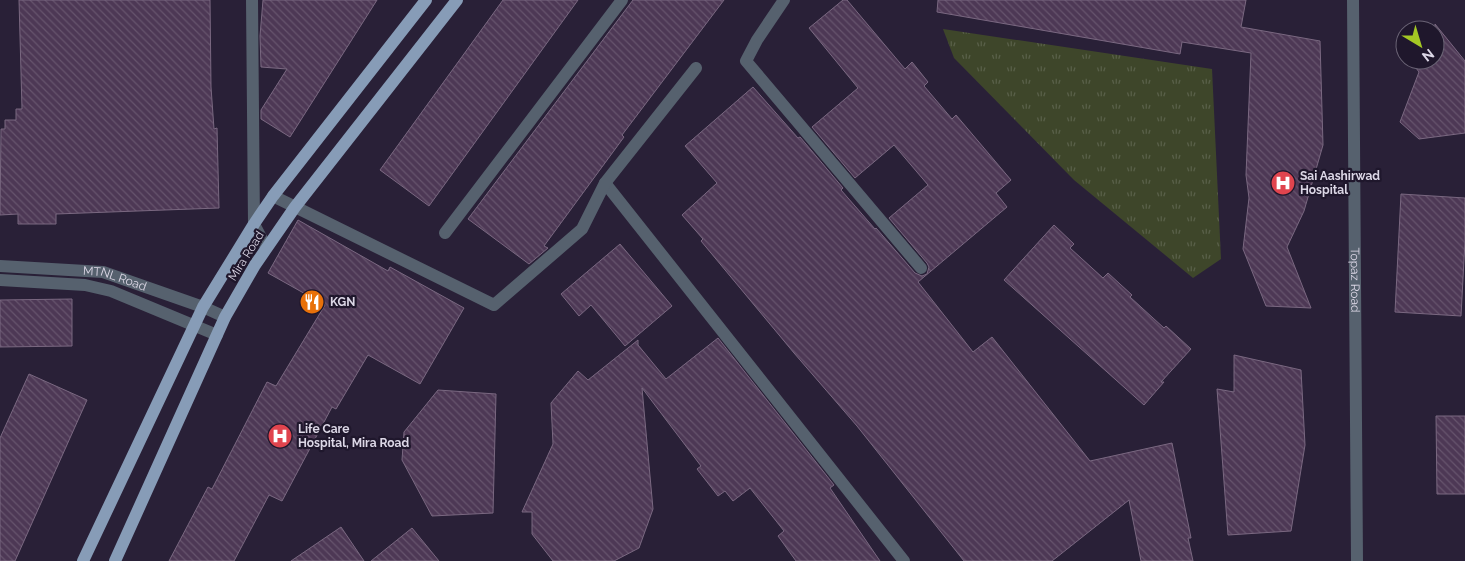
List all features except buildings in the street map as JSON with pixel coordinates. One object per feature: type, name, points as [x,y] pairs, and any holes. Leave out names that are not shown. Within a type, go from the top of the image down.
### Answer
[{"type":"main road","name":"Mira Road","points":[[83,561],[203,308],[254,224],[273,196],[426,0]]},
{"type":"main road","name":"Mira Road","points":[[115,561],[225,317],[266,246],[457,0]]},
{"type":"street","points":[[252,0],[254,224],[266,246]]},
{"type":"street","points":[[445,233],[622,0]]},
{"type":"street","points":[[784,0],[757,40],[746,61],[921,268]]},
{"type":"street","name":"Topaz Road","points":[[1353,0],[1357,561]]},
{"type":"street","points":[[273,196],[494,305],[582,229],[605,183],[696,68]]},
{"type":"street","points":[[605,183],[904,561]]},
{"type":"street","name":"MTNL Road","points":[[0,266],[103,272],[225,317]]},
{"type":"street","name":"MTNL Road","points":[[0,280],[94,286],[112,291],[217,335]]},
{"type":"green space","points":[[943,29],[1212,69],[1221,259],[1193,278],[1074,180],[954,58]]},
{"type":"place","name":"Sai Aashirwad Hospital","points":[[1283,183]]},
{"type":"place","name":"KGN","points":[[312,302]]},
{"type":"place","name":"Life Care Hospital, Mira Road","points":[[280,436]]}]
